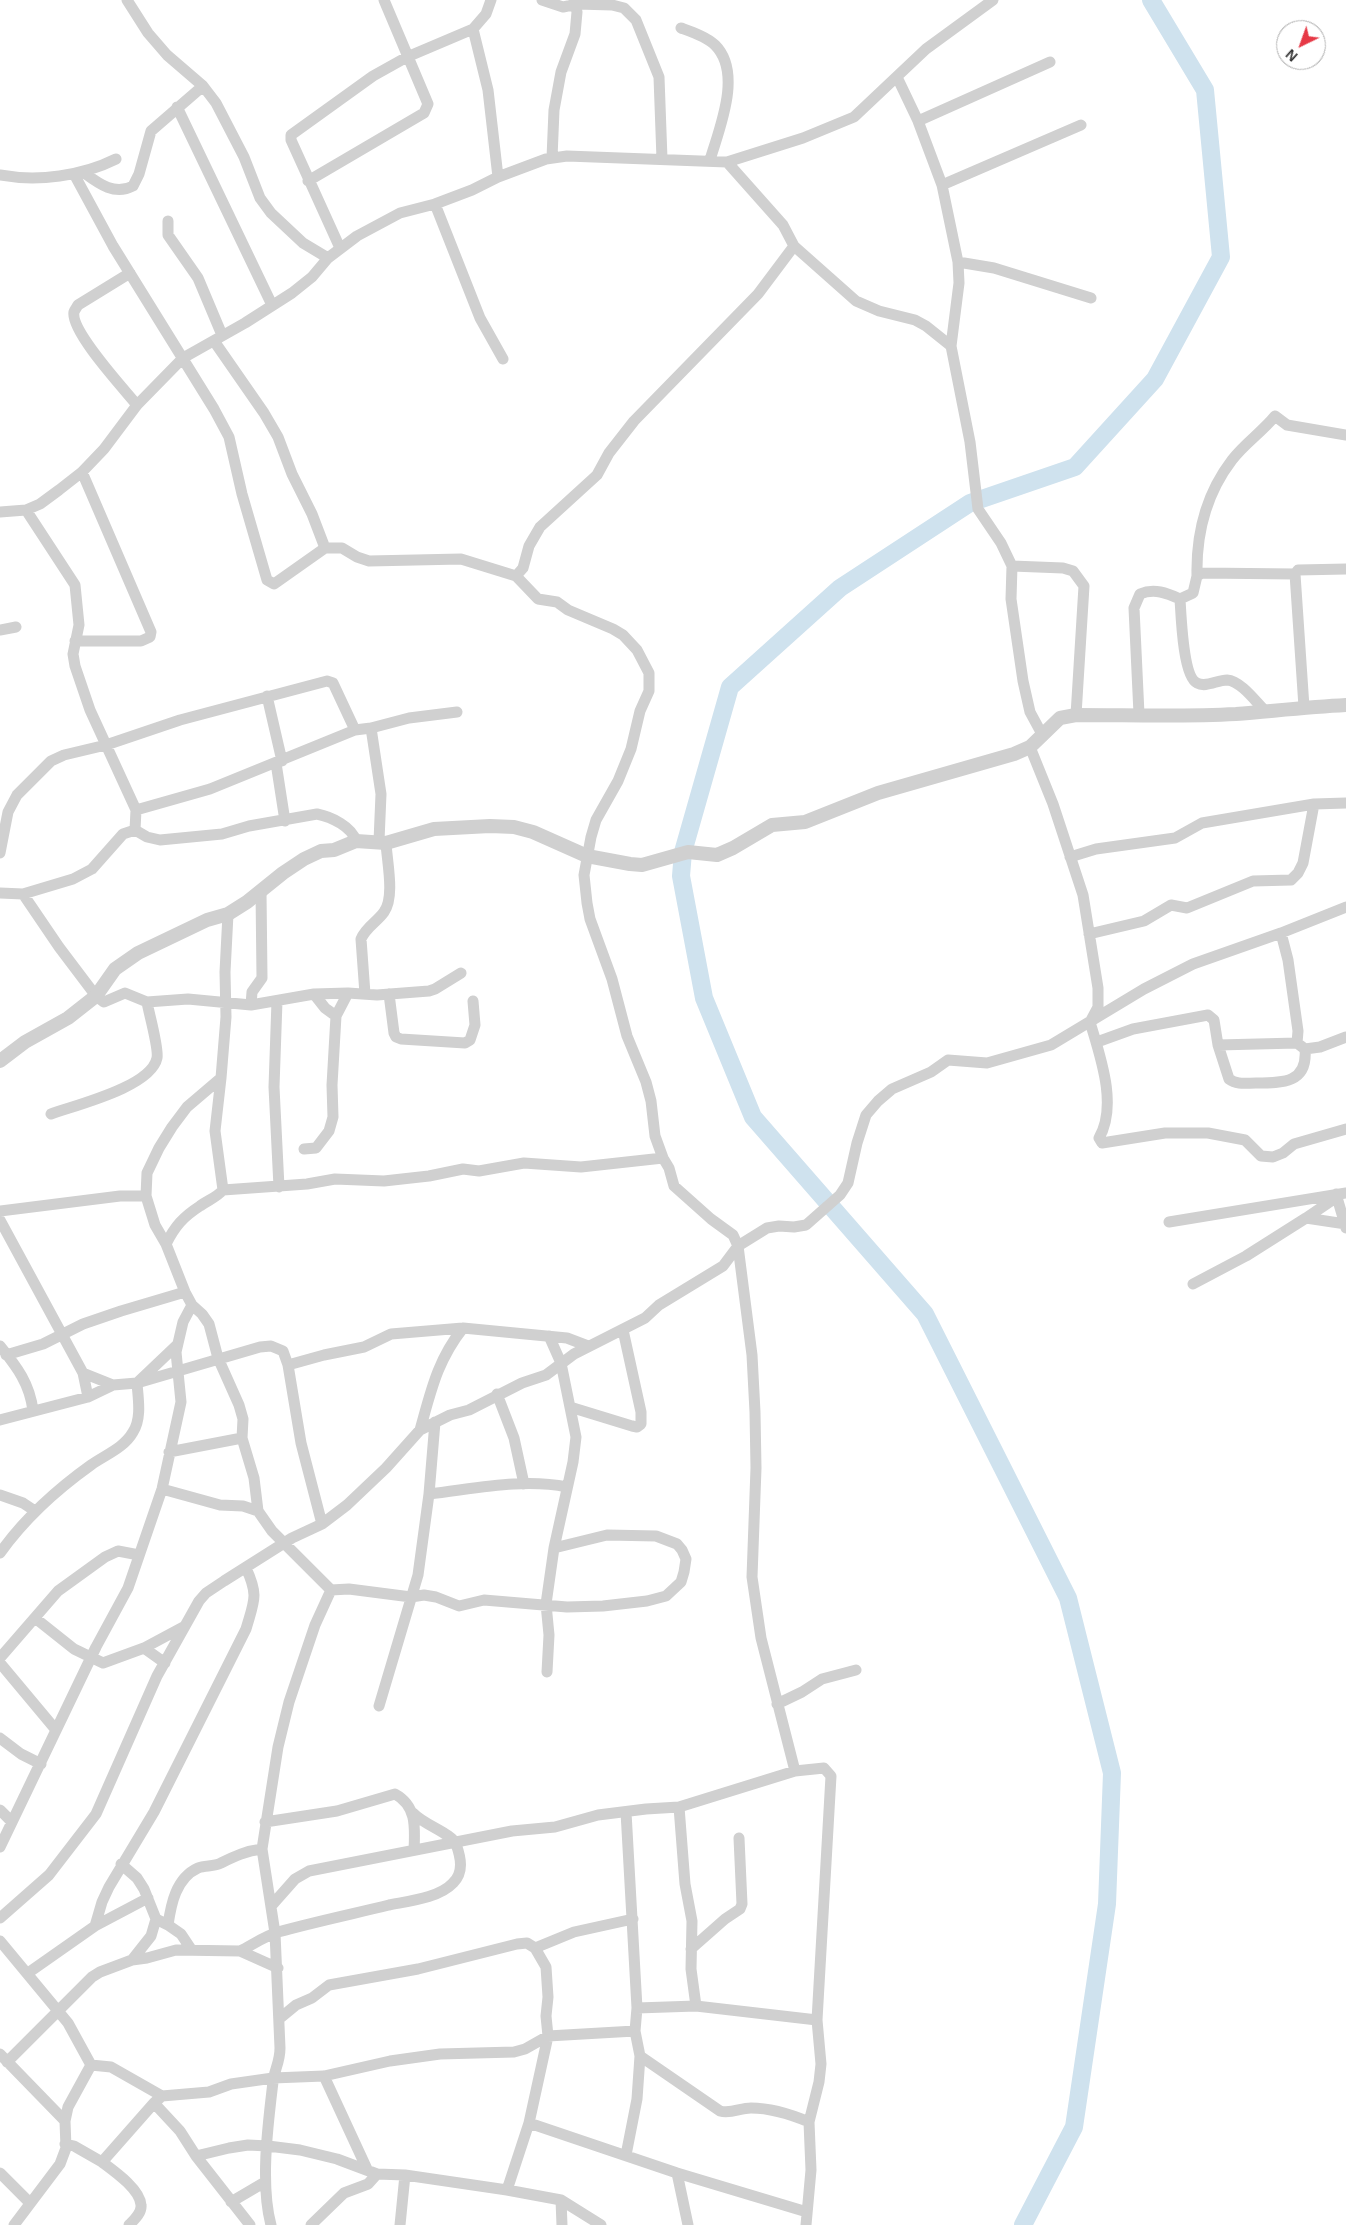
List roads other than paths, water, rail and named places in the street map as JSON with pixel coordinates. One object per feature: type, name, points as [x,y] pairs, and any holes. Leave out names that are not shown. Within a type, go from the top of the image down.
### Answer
[{"type":"street","points":[[126,0],[148,33],[167,55],[203,86],[216,103],[255,181],[260,198],[270,213],[303,244],[328,258]]},
{"type":"street","points":[[308,181],[424,113],[428,104],[384,0]]},
{"type":"street","points":[[340,248],[291,140],[294,132],[373,76],[407,57],[474,29],[486,14],[491,0]]},
{"type":"street","points":[[542,0],[563,7],[576,2],[612,2],[624,8],[636,20],[659,78],[662,159]]},
{"type":"street","points":[[0,512],[26,510],[40,504],[82,472],[104,449],[137,405],[183,358],[305,283],[340,248],[357,236],[400,213],[434,204],[472,190],[498,177],[552,158],[567,156],[727,162],[786,145],[854,117],[926,50],[993,0]]},
{"type":"street","points":[[552,158],[554,110],[561,72],[575,34],[576,2]]},
{"type":"street","points":[[681,28],[716,46],[725,61],[730,77],[726,105],[710,160]]},
{"type":"street","points":[[474,29],[488,90],[498,177]]},
{"type":"street","points":[[918,121],[1050,62]]},
{"type":"street","points":[[897,77],[918,121],[942,184],[958,262],[959,283],[951,346],[970,442],[978,509],[1001,543],[1012,566],[1011,599],[1023,681],[1030,712],[1042,736]]},
{"type":"street","points":[[78,173],[107,187],[119,190],[133,186],[139,174],[149,134],[203,86]]},
{"type":"street","points":[[177,108],[272,305]]},
{"type":"street","points":[[942,184],[1081,125]]},
{"type":"street","points":[[0,175],[30,177],[78,173],[116,159]]},
{"type":"street","points":[[727,162],[783,225],[794,246],[856,301],[879,311],[915,320],[926,326],[951,346]]},
{"type":"street","points":[[78,173],[130,273],[214,409],[229,437],[242,494],[268,580],[274,584],[325,548],[342,548],[357,557],[369,561],[461,559],[516,576],[538,598],[557,602],[568,610],[623,635],[637,650],[649,673],[649,691],[640,711],[630,748],[618,781],[596,820],[587,856],[584,881],[590,919],[612,979],[627,1036],[646,1082],[651,1101],[655,1136],[669,1168],[674,1186],[711,1219],[733,1235],[738,1246],[752,1355],[755,1412],[756,1468],[752,1577],[761,1638],[795,1771]]},
{"type":"street","points":[[434,204],[480,318],[503,359]]},
{"type":"street","points":[[168,220],[168,235],[198,278],[218,338],[278,438],[325,548]]},
{"type":"street","points":[[516,576],[523,568],[529,546],[540,527],[597,475],[609,453],[634,421],[758,294],[794,246]]},
{"type":"street","points":[[958,262],[994,268],[1091,298]]},
{"type":"street","points":[[130,273],[78,305],[74,312],[75,321],[91,349],[137,405]]},
{"type":"street","points":[[1139,714],[1134,608],[1136,599],[1140,594],[1147,591],[1157,591],[1180,598],[1193,593],[1197,576],[1203,513],[1232,459],[1275,416],[1288,424],[1346,435]]},
{"type":"street","points":[[75,641],[142,641],[150,637],[151,632],[82,472]]},
{"type":"street","points":[[26,510],[74,585],[79,625],[73,654],[81,686],[90,710],[136,810],[135,830]]},
{"type":"street","points":[[1012,566],[1063,568],[1073,571],[1084,586],[1076,716]]},
{"type":"street","points":[[1304,707],[1296,574],[1298,570],[1307,569],[1346,569]]},
{"type":"street","points":[[1197,576],[1202,573],[1296,574]]},
{"type":"street","points":[[1180,598],[1187,669],[1192,679],[1202,684],[1228,680],[1265,711]]},
{"type":"street","points":[[0,630],[16,627]]},
{"type":"street","points":[[0,852],[8,812],[17,795],[40,770],[51,761],[64,755],[106,745],[180,720],[327,681],[333,684],[355,730]]},
{"type":"street","points":[[267,696],[279,762],[285,821]]},
{"type":"street","points":[[0,1061],[25,1042],[68,1018],[96,996],[114,969],[138,953],[207,920],[228,914],[304,859],[321,851],[334,850],[356,841],[382,842],[434,829],[514,827],[540,834],[587,856],[642,865],[684,852],[717,855],[733,848],[772,825],[805,822],[878,793],[914,784],[1030,747],[1060,718],[1139,714],[1183,716],[1346,705]]},
{"type":"street","points":[[136,810],[210,789],[355,730],[371,728],[409,718],[457,712]]},
{"type":"street","points":[[365,994],[361,939],[364,932],[383,914],[390,901],[382,842],[381,794],[371,728]]},
{"type":"street","points":[[1030,747],[1035,764],[1053,804],[1083,895],[1098,988],[1098,1007],[1090,1022],[1097,1042],[1096,1050],[1106,1089],[1108,1108],[1104,1128],[1099,1138],[1102,1143],[1164,1133],[1208,1133],[1245,1140],[1261,1156],[1273,1157],[1283,1153],[1294,1144],[1346,1129]]},
{"type":"street","points":[[1070,857],[1096,849],[1175,838],[1202,823],[1314,804],[1346,803]]},
{"type":"street","points":[[1089,934],[1138,923],[1172,905],[1187,908],[1253,881],[1291,880],[1298,873],[1303,863],[1314,804]]},
{"type":"street","points":[[0,893],[23,894],[73,879],[92,869],[123,834],[135,830],[148,837],[160,840],[222,834],[249,826],[317,814],[326,816],[351,831],[356,841]]},
{"type":"street","points":[[251,1005],[252,992],[262,978],[261,891]]},
{"type":"street","points":[[23,894],[59,947],[96,996],[104,1002],[125,993],[147,1002],[207,999],[226,1004],[251,1005],[314,994],[389,994],[435,989],[461,973]]},
{"type":"street","points":[[0,1918],[49,1875],[96,1814],[165,1662],[193,1610],[206,1593],[284,1543],[322,1524],[369,1485],[420,1430],[450,1415],[470,1410],[497,1394],[546,1375],[561,1362],[588,1346],[623,1330],[723,1266],[738,1246],[767,1228],[779,1226],[794,1227],[806,1224],[840,1195],[848,1183],[857,1143],[866,1115],[892,1089],[931,1072],[948,1060],[987,1063],[1051,1045],[1193,964],[1281,933],[1346,907]]},
{"type":"street","points":[[223,1190],[215,1131],[226,1004],[225,972],[228,914]]},
{"type":"street","points":[[1097,1042],[1133,1029],[1208,1015],[1214,1020],[1218,1045],[1229,1079],[1239,1083],[1279,1083],[1291,1079],[1300,1073],[1305,1066],[1298,1032],[1288,960],[1281,933]]},
{"type":"street","points":[[304,1149],[316,1148],[329,1131],[333,1121],[336,1016],[348,993]]},
{"type":"street","points":[[314,994],[324,1008],[336,1016]]},
{"type":"street","points":[[389,994],[394,1033],[396,1037],[401,1039],[465,1043],[470,1040],[475,1025],[473,1001]]},
{"type":"street","points":[[277,1001],[274,1088],[278,1186]]},
{"type":"street","points":[[51,1114],[128,1086],[154,1067],[157,1056],[147,1002]]},
{"type":"street","points":[[1218,1045],[1320,1047],[1346,1037]]},
{"type":"street","points":[[221,1078],[186,1107],[172,1127],[159,1148],[148,1173],[146,1196],[155,1225],[166,1244],[185,1292],[192,1305],[209,1324],[218,1358],[240,1405],[243,1419],[242,1438],[254,1478],[258,1511],[272,1532],[331,1590],[361,1590],[411,1597],[436,1597],[460,1606],[484,1600],[567,1607],[603,1606],[658,1599],[675,1589],[681,1582],[686,1559],[677,1544],[656,1536],[607,1536],[554,1548]]},
{"type":"street","points":[[166,1244],[177,1223],[201,1205],[216,1197],[223,1190],[335,1179],[384,1181],[429,1176],[464,1169],[479,1171],[524,1164],[581,1167],[663,1158]]},
{"type":"street","points":[[1193,1284],[1246,1256],[1340,1194]]},
{"type":"street","points":[[1169,1222],[1340,1194]]},
{"type":"street","points":[[1306,1218],[1346,1225],[1340,1194]]},
{"type":"street","points":[[0,1211],[120,1196],[146,1196]]},
{"type":"street","points":[[0,1220],[83,1373],[88,1396]]},
{"type":"street","points":[[155,1225],[177,1223]]},
{"type":"street","points":[[33,1411],[31,1394],[2,1349],[42,1344],[83,1324],[128,1308],[185,1292]]},
{"type":"street","points":[[0,1847],[90,1659],[128,1588],[140,1555],[162,1489],[181,1402],[181,1384],[177,1372],[178,1345],[183,1322],[192,1305]]},
{"type":"street","points":[[288,1365],[364,1347],[391,1334],[463,1328],[548,1336],[578,1341],[588,1346]]},
{"type":"street","points":[[420,1430],[440,1362],[449,1346],[463,1328]]},
{"type":"street","points":[[570,1407],[632,1426],[637,1427],[641,1424],[641,1412],[623,1330]]},
{"type":"street","points":[[546,1672],[549,1635],[546,1604],[554,1548],[573,1462],[576,1437],[561,1362],[548,1336]]},
{"type":"street","points":[[0,1553],[20,1526],[35,1511],[91,1465],[128,1439],[134,1432],[137,1419],[138,1383],[178,1345]]},
{"type":"street","points":[[0,1420],[88,1396],[113,1385],[138,1383],[218,1358],[271,1346],[282,1352],[288,1365],[301,1443],[322,1524]]},
{"type":"street","points":[[83,1373],[113,1385]]},
{"type":"street","points":[[497,1394],[514,1438],[524,1484]]},
{"type":"street","points":[[380,1706],[418,1575],[429,1494],[435,1422]]},
{"type":"street","points":[[169,1452],[242,1438]]},
{"type":"street","points":[[429,1494],[524,1484],[549,1484],[567,1487]]},
{"type":"street","points":[[162,1489],[220,1505],[243,1506],[258,1511]]},
{"type":"street","points":[[0,1495],[23,1503],[35,1511]]},
{"type":"street","points":[[0,1658],[58,1591],[105,1557],[118,1551],[140,1555]]},
{"type":"street","points":[[96,1926],[102,1902],[121,1864],[154,1812],[246,1629],[255,1598],[255,1588],[246,1568]]},
{"type":"street","points":[[271,2225],[266,2182],[273,2078],[280,2056],[278,1968],[272,1904],[262,1849],[278,1747],[289,1702],[315,1625],[331,1590]]},
{"type":"street","points":[[35,1618],[74,1649],[90,1659],[107,1663],[144,1648],[185,1626]]},
{"type":"street","points":[[144,1648],[165,1662]]},
{"type":"street","points":[[0,1663],[56,1730]]},
{"type":"street","points":[[777,1704],[802,1692],[822,1679],[856,1670]]},
{"type":"street","points":[[0,1738],[21,1754],[41,1764]]},
{"type":"street","points":[[272,1904],[292,1882],[308,1871],[512,1831],[555,1827],[598,1815],[679,1807],[795,1771],[824,1768],[831,1776],[817,2020],[821,2064],[819,2082],[809,2122],[811,2170],[806,2225]]},
{"type":"street","points":[[240,1951],[275,1933],[443,1891],[454,1883],[462,1868],[455,1842],[441,1831],[420,1820],[404,1801],[395,1794],[336,1811],[265,1822]]},
{"type":"street","points":[[679,1807],[685,1884],[692,1921],[691,1969],[696,2006]]},
{"type":"street","points":[[0,1810],[11,1821]]},
{"type":"street","points":[[626,1812],[638,2008],[635,2031],[640,2056],[637,2099],[626,2155]]},
{"type":"street","points":[[413,1813],[415,1826],[414,1850]]},
{"type":"street","points":[[691,1949],[725,1919],[740,1909],[742,1904],[738,1838]]},
{"type":"street","points":[[168,1925],[173,1897],[193,1871],[205,1866],[221,1863],[242,1852],[262,1849]]},
{"type":"street","points":[[121,1864],[137,1878],[148,1898],[156,1919],[152,1936],[132,1960]]},
{"type":"street","points":[[28,1974],[96,1926],[148,1898]]},
{"type":"street","points":[[156,1919],[181,1934],[191,1950]]},
{"type":"street","points":[[536,1948],[574,1932],[632,1919]]},
{"type":"street","points":[[0,1941],[68,2023],[91,2066]]},
{"type":"street","points":[[279,2019],[296,2004],[312,1998],[328,1985],[418,1969],[517,1944],[527,1944],[536,1948],[546,1967],[548,2036],[529,2123],[507,2190]]},
{"type":"street","points":[[65,2122],[3,2058],[100,1972],[132,1960],[176,1950],[240,1951],[278,1968]]},
{"type":"street","points":[[638,2008],[696,2006],[817,2020]]},
{"type":"street","points":[[102,2162],[158,2100],[209,2092],[231,2084],[273,2078],[324,2076],[390,2061],[440,2054],[514,2052],[525,2049],[548,2036],[635,2031]]},
{"type":"street","points":[[640,2056],[720,2111],[730,2112],[742,2108],[766,2109],[782,2112],[809,2122]]},
{"type":"street","points":[[91,2066],[111,2067],[158,2100],[196,2156],[231,2202],[243,2223]]},
{"type":"street","points":[[14,2225],[60,2164],[65,2144],[65,2122],[68,2106],[91,2066]]},
{"type":"street","points":[[311,2225],[344,2193],[368,2184],[372,2172],[324,2076]]},
{"type":"street","points":[[529,2123],[677,2173],[807,2212]]},
{"type":"street","points":[[65,2144],[74,2146],[102,2162],[123,2178],[140,2200],[142,2206],[129,2225]]},
{"type":"street","points":[[196,2156],[248,2145],[300,2150],[372,2172],[507,2190],[562,2200],[601,2225]]},
{"type":"street","points":[[0,2173],[30,2203]]},
{"type":"street","points":[[677,2173],[688,2225]]},
{"type":"street","points":[[400,2225],[405,2175]]},
{"type":"street","points":[[231,2202],[266,2182]]},
{"type":"street","points":[[562,2200],[562,2225]]},
{"type":"waterway","points":[[1023,2225],[1074,2127],[1107,1904],[1112,1773],[1068,1598],[925,1314],[753,1117],[704,998],[681,876],[683,852],[730,687],[840,588],[970,503],[1075,467],[1155,379],[1221,257],[1205,90],[1151,0]]}]
